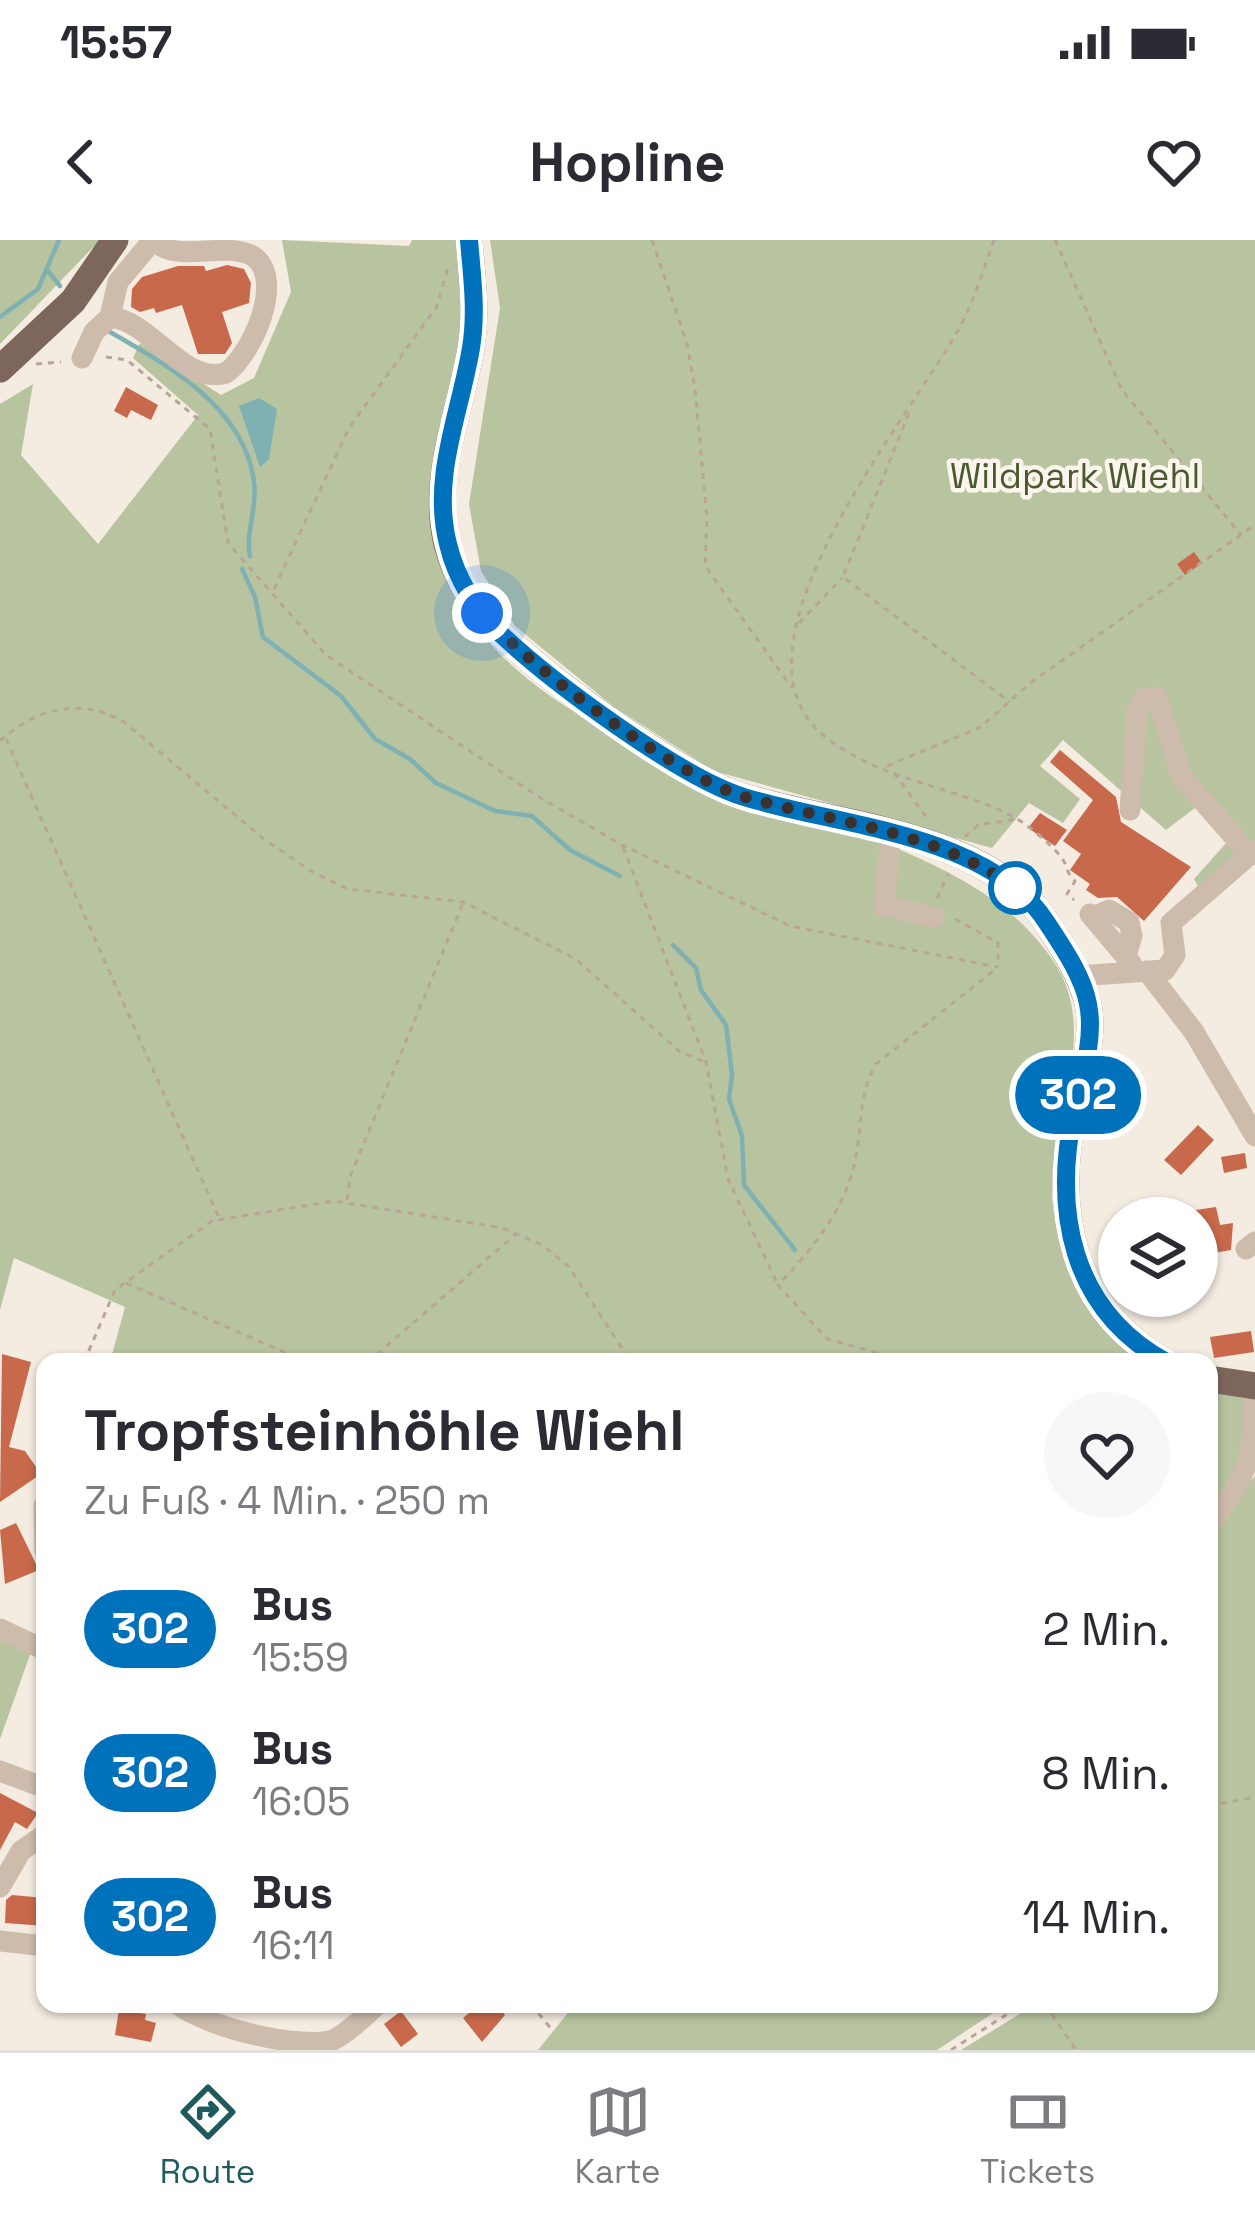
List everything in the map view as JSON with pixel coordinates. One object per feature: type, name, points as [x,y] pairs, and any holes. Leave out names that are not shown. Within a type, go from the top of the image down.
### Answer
[{"type":"main road","points":[[6,365],[73,301],[115,240]]},
{"type":"main road","points":[[460,250],[476,295],[471,350],[440,506],[455,568],[482,613],[502,635],[609,718],[706,781],[743,797],[891,833],[953,854],[1025,896],[1045,919],[1088,1005],[1086,1064],[1065,1166],[1069,1243],[1096,1298],[1133,1339],[1153,1353]]},
{"type":"main road","points":[[1218,1380],[1254,1386]]},
{"type":"street","points":[[82,358],[94,332],[110,316],[118,282],[153,240],[167,251],[234,247],[264,268],[268,281],[242,357],[226,373],[204,375],[128,322],[110,316]]},
{"type":"street","points":[[1077,976],[1136,965],[1165,970],[1175,955],[1171,923],[1252,853],[1181,776],[1157,697],[1144,698],[1137,710],[1130,810]]},
{"type":"street","points":[[891,833],[896,886],[884,906],[936,908]]},
{"type":"street","points":[[1091,915],[1194,1032],[1255,1136]]},
{"type":"street","points":[[1218,1513],[1241,1486],[1253,1451],[1254,1386]]},
{"type":"street","points":[[0,1628],[36,1646]]},
{"type":"street","points":[[0,1772],[36,1785]]},
{"type":"street","points":[[0,1887],[21,1851],[36,1840]]},
{"type":"street","points":[[0,1941],[36,1945]]},
{"type":"street","points":[[188,2013],[256,2039],[296,2045],[329,2043],[367,2013]]},
{"type":"path","points":[[652,240],[687,344],[695,389],[706,501],[705,566],[818,732],[886,766],[953,854]]},
{"type":"path","points":[[792,688],[797,624],[814,563],[963,322],[994,240]]},
{"type":"path","points":[[1055,240],[1122,390],[1242,537]]},
{"type":"path","points":[[273,591],[349,428],[436,308],[460,250]]},
{"type":"path","points":[[6,365],[45,366],[82,358],[128,360],[210,429],[228,543],[326,655],[459,747],[622,845],[790,926],[998,967]]},
{"type":"path","points":[[797,624],[843,577],[913,404]]},
{"type":"path","points":[[886,766],[980,727],[1030,683],[1255,525]]},
{"type":"path","points":[[843,577],[1012,703]]},
{"type":"path","points":[[220,1220],[2,739],[36,715],[99,708],[124,722],[265,840],[314,873],[348,889],[463,902],[576,958],[680,1052],[706,1062]]},
{"type":"path","points":[[892,772],[1018,819],[1065,861],[1075,881],[1067,894]]},
{"type":"path","points":[[998,967],[998,943],[936,908],[953,854],[978,825],[1018,819]]},
{"type":"path","points":[[622,845],[706,1062],[728,1179],[778,1286],[827,1339],[879,1353]]},
{"type":"path","points":[[1065,861],[1075,862]]},
{"type":"path","points":[[346,1202],[350,1177],[463,902]]},
{"type":"path","points":[[778,1286],[808,1254],[834,1215],[854,1166],[865,1083],[876,1064],[998,967]]},
{"type":"path","points":[[88,1353],[105,1309],[124,1282],[220,1220],[346,1202],[517,1234],[569,1267],[625,1353]]},
{"type":"path","points":[[378,1353],[517,1234]]},
{"type":"path","points":[[124,1282],[286,1353]]},
{"type":"path","points":[[1218,1804],[1255,1797]]},
{"type":"path","points":[[538,2013],[552,2030]]},
{"type":"path","points":[[951,2050],[1009,2013]]},
{"type":"path","points":[[1051,2013],[1076,2050]]},
{"type":"green space","points":[[0,240],[100,240],[0,344]]},
{"type":"green space","points":[[282,240],[409,246],[412,240],[458,240],[462,340],[434,529],[436,546],[462,606],[503,657],[555,699],[615,735],[947,872],[995,901],[1036,939],[1067,988],[1073,1015],[1071,1071],[1052,1183],[1058,1232],[1065,1259],[1089,1308],[1130,1353],[112,1353],[125,1307],[14,1258],[0,1310],[0,404],[33,384],[21,455],[98,544],[198,415],[133,358],[140,343],[221,395],[254,378],[291,292]]},
{"type":"green space","name":"Wildpark Wiehl","points":[[490,240],[1255,240],[1255,844],[1200,890],[1194,879],[1236,832],[1208,798],[1166,830],[1063,740],[1040,766],[1080,799],[1063,823],[1029,803],[992,848],[714,771],[614,707],[515,626],[481,571],[469,504],[500,308]]},
{"type":"green space","points":[[1218,1392],[1244,1398],[1248,1446],[1218,1500]]},
{"type":"green space","points":[[1255,1476],[1255,2050],[961,2050],[1021,2013],[1218,2013],[1218,1518]]},
{"type":"green space","points":[[0,1637],[31,1652],[0,1739]]},
{"type":"green space","points":[[568,2013],[993,2013],[937,2050],[538,2050]]},
{"type":"water","points":[[259,398],[277,409],[269,459],[260,467],[239,406]]},
{"type":"building","points":[[227,265],[244,269],[251,283],[249,303],[222,312],[232,343],[225,354],[198,354],[182,305],[156,313],[154,308],[140,312],[131,307],[132,289],[142,277],[178,266],[204,266],[206,271]]},
{"type":"building","points":[[126,387],[158,405],[151,420],[131,410],[127,418],[114,411]]},
{"type":"building","points":[[1194,552],[1202,563],[1185,575],[1177,564]]},
{"type":"building","points":[[1060,750],[1116,797],[1121,822],[1191,867],[1144,921],[1117,897],[1098,898],[1086,890],[1090,884],[1070,870],[1081,854],[1063,841],[1093,800],[1050,762]]},
{"type":"building","points":[[1040,813],[1067,830],[1055,846],[1028,828]]},
{"type":"building","points":[[1198,1125],[1214,1140],[1181,1175],[1164,1160]]},
{"type":"building","points":[[1245,1153],[1247,1168],[1224,1173],[1221,1157]]},
{"type":"building","points":[[1218,1216],[1220,1225],[1233,1223],[1231,1250],[1218,1252]]},
{"type":"building","points":[[1251,1331],[1254,1352],[1218,1357],[1210,1337]]},
{"type":"building","points":[[2,1354],[31,1362],[9,1447],[25,1451],[36,1467],[36,1477],[0,1502]]},
{"type":"building","points":[[16,1523],[36,1571],[5,1584],[0,1530]]},
{"type":"building","points":[[0,1793],[36,1816],[27,1829],[15,1822],[0,1850]]},
{"type":"building","points":[[12,1895],[36,1897],[36,1925],[5,1923],[6,1900]]},
{"type":"building","points":[[118,2013],[146,2014],[145,2020],[156,2023],[151,2042],[115,2035]]},
{"type":"building","points":[[402,2013],[418,2034],[401,2047],[384,2024]]},
{"type":"building","points":[[469,2013],[505,2015],[482,2042],[463,2018]]},
{"type":"waterway","points":[[0,317],[38,289],[59,240]]},
{"type":"waterway","points":[[49,272],[60,286]]},
{"type":"waterway","points":[[110,332],[201,392],[236,432],[254,482],[250,556]]},
{"type":"waterway","points":[[242,569],[255,597],[263,637],[341,696],[375,739],[410,759],[436,783],[495,811],[532,816],[570,850],[620,876]]},
{"type":"waterway","points":[[673,945],[696,968],[701,990],[726,1025],[732,1075],[729,1099],[742,1136],[744,1185],[795,1250]]},
{"type":"bus line","name":"302","points":[[469,240],[476,295],[471,350],[450,436],[440,506],[448,548],[470,594],[502,635],[528,657],[609,718],[706,781],[743,797],[813,811],[947,850],[1025,896],[1045,919],[1088,1005],[1086,1064],[1065,1166],[1063,1202],[1069,1243],[1086,1285],[1133,1339],[1152,1353]]},
{"type":"route","points":[[482,613],[502,635],[609,718],[706,781],[743,797],[813,811],[947,850],[1015,888]]}]
